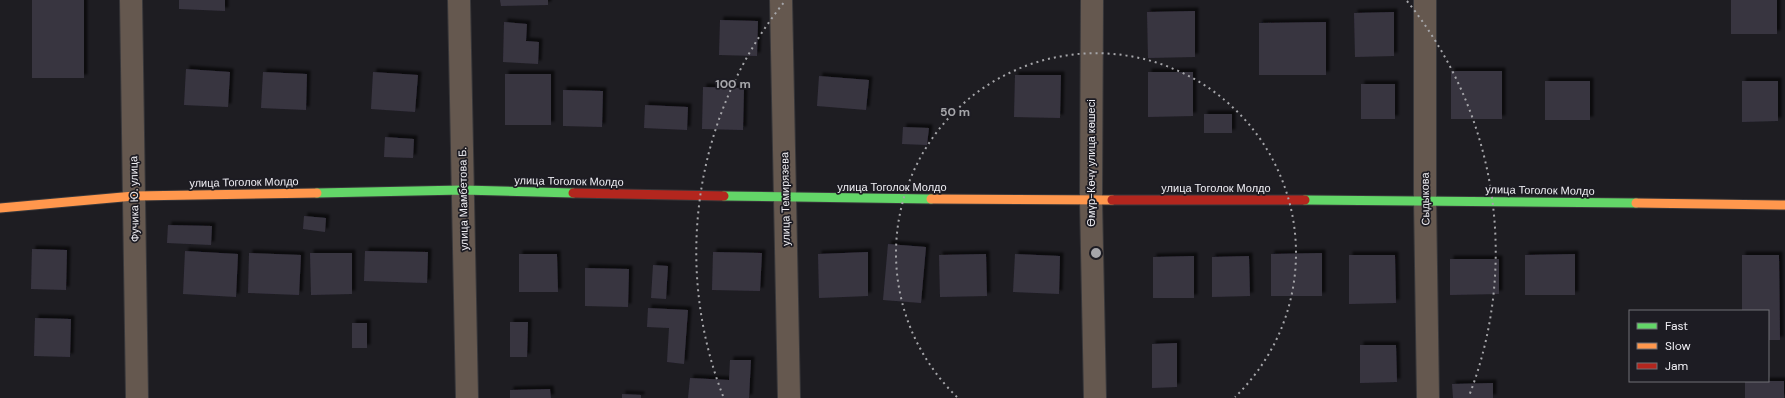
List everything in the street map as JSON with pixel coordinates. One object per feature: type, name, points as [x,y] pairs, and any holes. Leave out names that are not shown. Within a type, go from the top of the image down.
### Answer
[{"type":"street","name":"Фучика Ю. улица","points":[[131,0],[137,398]]},
{"type":"street","name":"улица Мамбетова Б.","points":[[459,0],[467,398]]},
{"type":"street","name":"улица Темирязева","points":[[781,0],[789,398]]},
{"type":"street","name":"Өмүр-Көчү улица көшесі","points":[[1092,0],[1091,200],[1095,398]]},
{"type":"street","name":"Сыдыкова","points":[[1425,0],[1425,200],[1428,398]]},
{"type":"street","name":"улица Тоголок Молдо","points":[[0,208],[134,196],[463,190],[785,198],[1425,200],[1785,205]]},
{"type":"building","points":[[32,0],[84,0],[84,78],[32,78]]},
{"type":"building","points":[[179,0],[225,0],[225,11],[179,9]]},
{"type":"building","points":[[500,0],[548,0],[548,5],[501,6]]},
{"type":"building","points":[[1731,0],[1777,0],[1777,34],[1731,34]]},
{"type":"building","points":[[1195,11],[1195,57],[1148,58],[1147,12]]},
{"type":"building","points":[[1394,12],[1394,56],[1355,57],[1354,13]]},
{"type":"building","points":[[720,20],[758,21],[757,56],[719,55]]},
{"type":"building","points":[[504,22],[527,24],[526,41],[539,42],[538,64],[503,62]]},
{"type":"building","points":[[1326,22],[1326,75],[1259,75],[1259,23]]},
{"type":"building","points":[[186,69],[230,72],[228,107],[184,105]]},
{"type":"building","points":[[1451,71],[1502,71],[1502,119],[1451,119]]},
{"type":"building","points":[[263,72],[307,74],[306,110],[261,108]]},
{"type":"building","points":[[373,72],[418,75],[415,112],[371,109]]},
{"type":"building","points":[[1148,72],[1193,72],[1193,116],[1148,117]]},
{"type":"building","points":[[505,74],[551,74],[551,125],[505,125]]},
{"type":"building","points":[[1015,75],[1061,75],[1060,118],[1014,117]]},
{"type":"building","points":[[819,76],[869,80],[866,110],[817,106]]},
{"type":"building","points":[[1545,81],[1590,81],[1590,120],[1545,120]]},
{"type":"building","points":[[1742,81],[1778,81],[1778,121],[1742,122]]},
{"type":"building","points":[[1361,84],[1395,84],[1395,119],[1361,119]]},
{"type":"building","points":[[703,87],[744,88],[743,130],[702,129]]},
{"type":"building","points":[[563,90],[603,91],[602,127],[563,126]]},
{"type":"building","points":[[645,105],[688,107],[687,130],[644,128]]},
{"type":"building","points":[[1204,114],[1232,114],[1232,133],[1204,133]]},
{"type":"building","points":[[903,127],[929,128],[927,145],[902,144]]},
{"type":"building","points":[[385,137],[414,139],[413,158],[384,157]]},
{"type":"building","points":[[304,216],[326,218],[325,232],[303,229]]},
{"type":"building","points":[[168,225],[212,226],[211,245],[167,243]]},
{"type":"building","points":[[888,244],[926,247],[921,303],[883,300]]},
{"type":"building","points":[[32,249],[67,250],[66,290],[31,289]]},
{"type":"building","points":[[185,251],[238,254],[236,297],[183,294]]},
{"type":"building","points":[[365,251],[428,252],[427,283],[364,281]]},
{"type":"building","points":[[713,252],[762,253],[760,291],[712,290]]},
{"type":"building","points":[[868,252],[868,296],[819,298],[818,254]]},
{"type":"building","points":[[249,253],[301,255],[299,295],[248,293]]},
{"type":"building","points":[[310,253],[352,253],[352,294],[311,295]]},
{"type":"building","points":[[1322,253],[1322,296],[1271,296],[1271,254]]},
{"type":"building","points":[[519,254],[557,254],[558,292],[519,292]]},
{"type":"building","points":[[986,254],[987,296],[940,297],[939,255]]},
{"type":"building","points":[[1015,254],[1060,256],[1059,294],[1013,292]]},
{"type":"building","points":[[1575,254],[1575,295],[1525,295],[1525,255]]},
{"type":"building","points":[[1349,255],[1395,255],[1396,303],[1349,304]]},
{"type":"building","points":[[1742,255],[1779,255],[1780,340],[1769,340],[1769,310],[1742,310]]},
{"type":"building","points":[[1194,256],[1194,298],[1153,298],[1153,257]]},
{"type":"building","points":[[1249,256],[1250,296],[1212,297],[1212,257]]},
{"type":"building","points":[[1450,259],[1499,259],[1499,294],[1450,295]]},
{"type":"building","points":[[653,265],[668,266],[666,299],[651,298]]},
{"type":"building","points":[[585,268],[629,269],[628,307],[585,306]]},
{"type":"building","points":[[648,308],[688,310],[684,364],[667,362],[669,328],[647,327]]},
{"type":"building","points":[[35,318],[71,319],[70,357],[34,356]]},
{"type":"building","points":[[510,322],[528,322],[527,357],[510,357]]},
{"type":"building","points":[[352,323],[367,323],[367,348],[352,348]]},
{"type":"building","points":[[1177,343],[1177,387],[1152,388],[1152,344]]},
{"type":"building","points":[[1360,345],[1396,345],[1397,382],[1360,383]]},
{"type":"building","points":[[730,360],[751,360],[749,398],[688,398],[690,378],[729,380]]},
{"type":"building","points":[[1784,381],[1784,398],[1745,398],[1745,382]]},
{"type":"building","points":[[1493,383],[1493,398],[1453,398],[1452,384]]},
{"type":"building","points":[[550,389],[551,398],[510,398],[510,390]]},
{"type":"building","points":[[622,394],[641,395],[641,398],[622,398]]},
{"type":"traffic: fast","points":[[317,193],[463,190],[573,193]]},
{"type":"traffic: fast","points":[[724,196],[931,199]]},
{"type":"traffic: fast","points":[[1305,200],[1636,203]]},
{"type":"traffic: slow","points":[[0,208],[134,196],[317,193]]},
{"type":"traffic: slow","points":[[931,199],[1112,200]]},
{"type":"traffic: slow","points":[[1636,203],[1785,205]]},
{"type":"traffic: jam","points":[[573,193],[724,196]]},
{"type":"traffic: jam","points":[[1112,200],[1305,200]]}]
